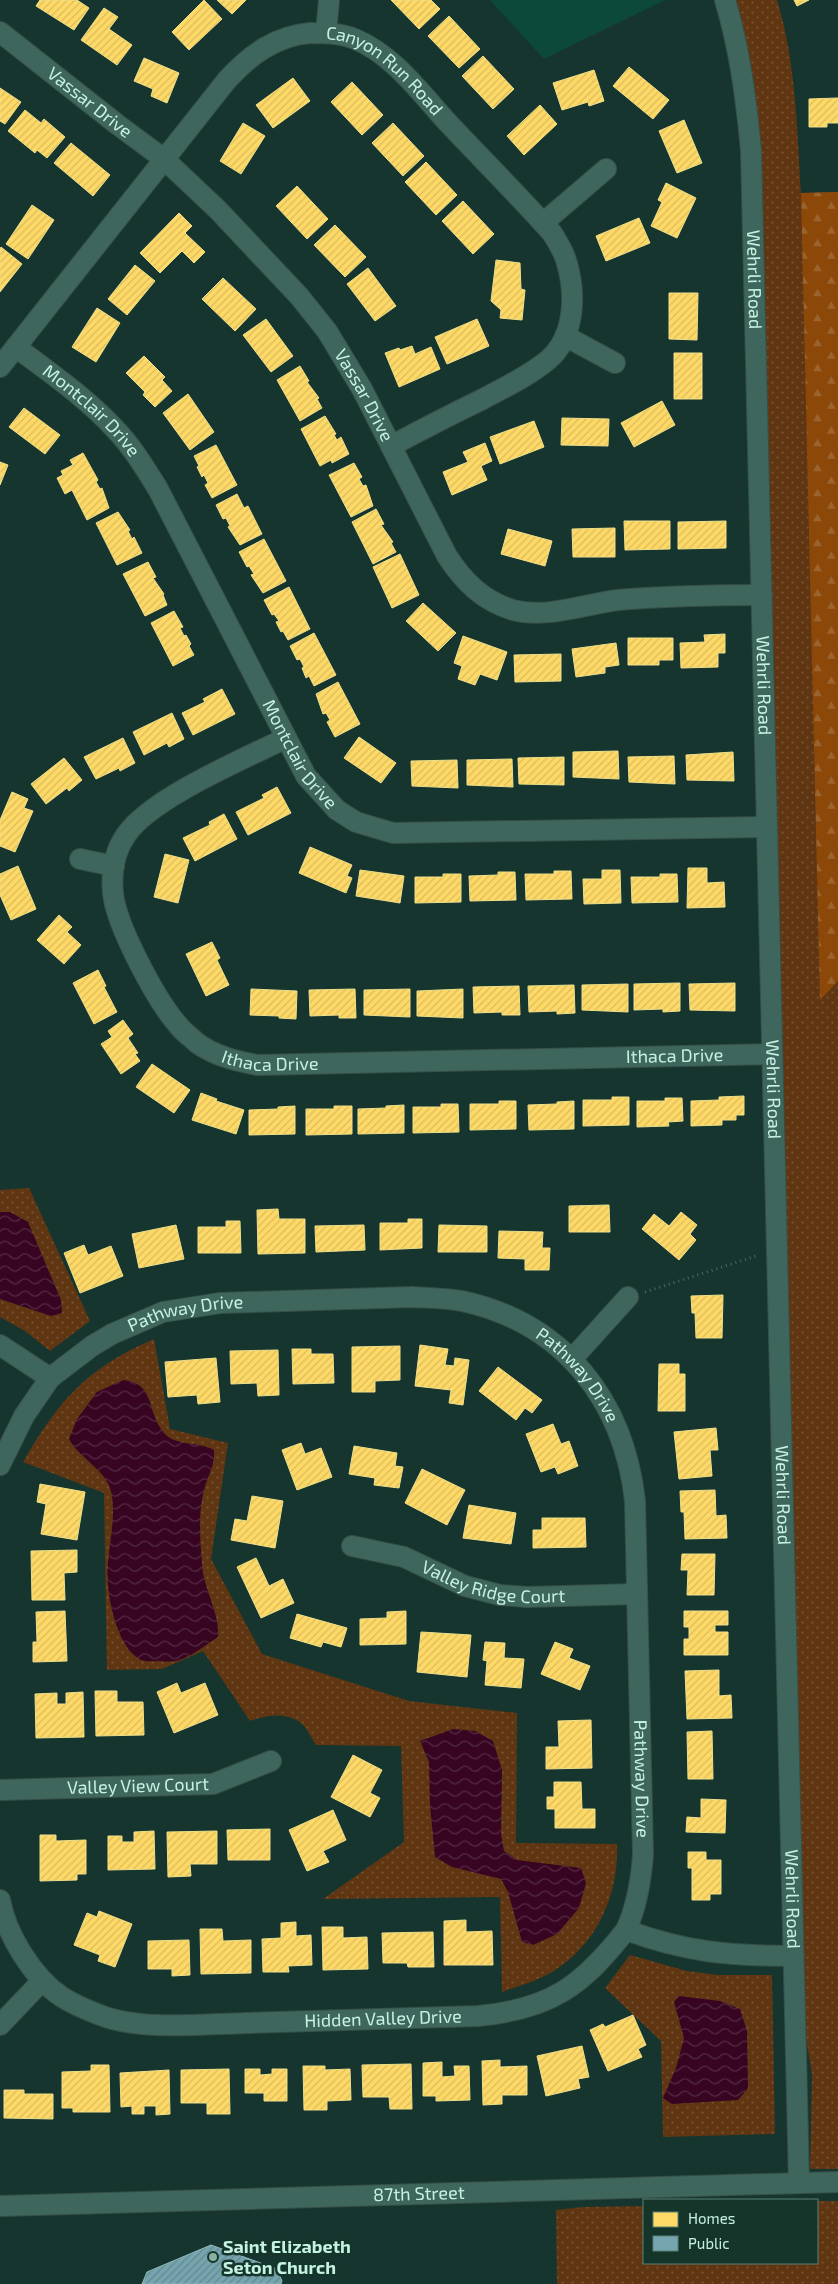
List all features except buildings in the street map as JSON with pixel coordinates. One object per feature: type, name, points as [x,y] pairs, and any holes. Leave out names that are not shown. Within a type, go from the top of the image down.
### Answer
[{"type":"street","points":[[326,33],[329,0]]},
{"type":"street","name":"Wehrli Road","points":[[725,0],[735,33],[745,88],[751,150],[792,1956],[799,2183]]},
{"type":"street","name":"Vassar Drive","points":[[0,32],[164,159],[218,210],[299,296],[327,331],[362,389],[447,556],[460,575],[480,594],[513,610],[544,612],[660,596],[762,595]]},
{"type":"street","name":"Canyon Run Road","points":[[0,367],[226,80],[246,58],[258,50],[289,37],[326,33],[356,39],[388,60],[552,232],[566,258],[571,279],[572,310],[566,336],[549,359],[508,386],[391,446]]},
{"type":"street","points":[[543,223],[606,169]]},
{"type":"street","points":[[566,336],[615,363]]},
{"type":"street","name":"Montclair Drive","points":[[16,347],[89,404],[116,430],[139,459],[158,489],[306,776],[337,810],[356,822],[393,833],[767,827]]},
{"type":"street","name":"Ithaca Drive","points":[[286,738],[174,795],[150,810],[126,835],[114,866],[113,895],[119,920],[161,1003],[178,1026],[199,1044],[226,1058],[257,1065],[772,1054]]},
{"type":"street","points":[[80,859],[114,866]]},
{"type":"street","name":"Pathway Drive","points":[[50,1378],[92,1346],[112,1334],[163,1312],[185,1307],[229,1303],[412,1297],[462,1301],[490,1309],[538,1332],[572,1360],[602,1398],[621,1435],[628,1458],[635,1502],[643,1855],[642,1874],[634,1913],[626,1930]]},
{"type":"street","points":[[572,1360],[628,1297]]},
{"type":"street","points":[[0,1345],[50,1378],[13,1435],[0,1464]]},
{"type":"street","name":"Valley Ridge Court","points":[[352,1546],[404,1557],[465,1586],[500,1595],[528,1597],[637,1594]]},
{"type":"street","name":"Valley View Court","points":[[0,1790],[213,1784],[271,1761]]},
{"type":"street","name":"Hidden Valley Drive","points":[[0,1900],[6,1924],[14,1940],[42,1982],[62,1998],[100,2015],[135,2024],[200,2024],[478,2016],[520,2010],[562,1992],[590,1972],[626,1930]]},
{"type":"street","points":[[626,1930],[691,1950],[738,1956],[792,1956]]},
{"type":"street","points":[[0,2025],[42,1982]]},
{"type":"street","name":"87th Street","points":[[0,2206],[838,2182]]},
{"type":"path","points":[[628,1297],[756,1256]]},
{"type":"shaded area","points":[[490,0],[665,0],[544,59]]},
{"type":"shaded area","points":[[725,0],[777,0],[792,71],[801,193],[838,192],[838,2169],[810,2169],[812,2074],[792,1956],[751,150]]},
{"type":"shaded area","points":[[29,1188],[90,1321],[50,1351],[25,1331],[0,1317],[0,1190]]},
{"type":"shaded area","points":[[154,1339],[170,1429],[228,1443],[211,1559],[262,1654],[409,1701],[517,1713],[516,1843],[617,1844],[614,1882],[602,1917],[593,1933],[581,1948],[568,1961],[552,1972],[534,1981],[502,1992],[500,1897],[323,1899],[404,1842],[401,1746],[316,1745],[303,1725],[291,1718],[277,1715],[250,1721],[203,1651],[162,1669],[107,1670],[104,1493],[23,1462],[49,1421],[77,1388],[110,1362]]},
{"type":"shaded area","points":[[630,1955],[687,1971],[718,1975],[772,1975],[775,2134],[663,2137],[661,2041],[605,1988]]},
{"type":"shaded area","points":[[818,2201],[838,2201],[838,2284],[557,2284],[556,2210],[583,2207],[643,2206],[643,2264],[818,2264]]},
{"type":"green space","points":[[838,192],[838,981],[820,1000],[801,193]]},
{"type":"water","points":[[0,1212],[10,1212],[28,1222],[61,1300],[62,1313],[51,1316],[0,1299]]},
{"type":"water","points":[[123,1380],[133,1382],[145,1391],[157,1421],[166,1435],[178,1441],[214,1450],[212,1466],[202,1499],[200,1536],[203,1573],[214,1609],[218,1637],[192,1654],[177,1661],[141,1660],[124,1643],[110,1602],[108,1587],[107,1574],[113,1518],[111,1491],[104,1477],[73,1446],[69,1439],[77,1419],[97,1392]]},
{"type":"water","points":[[453,1729],[475,1731],[493,1741],[502,1770],[501,1834],[504,1851],[517,1860],[581,1868],[586,1883],[579,1908],[557,1934],[533,1945],[522,1942],[508,1892],[501,1879],[452,1867],[435,1857],[430,1805],[429,1762],[420,1741]]},
{"type":"water","points":[[679,1996],[720,2001],[740,2009],[747,2031],[748,2088],[738,2100],[672,2104],[663,2098],[676,2068],[684,2038],[674,2002]]},
{"type":"place","name":"Saint Elizabeth Seton Church","points":[[213,2257]]}]
